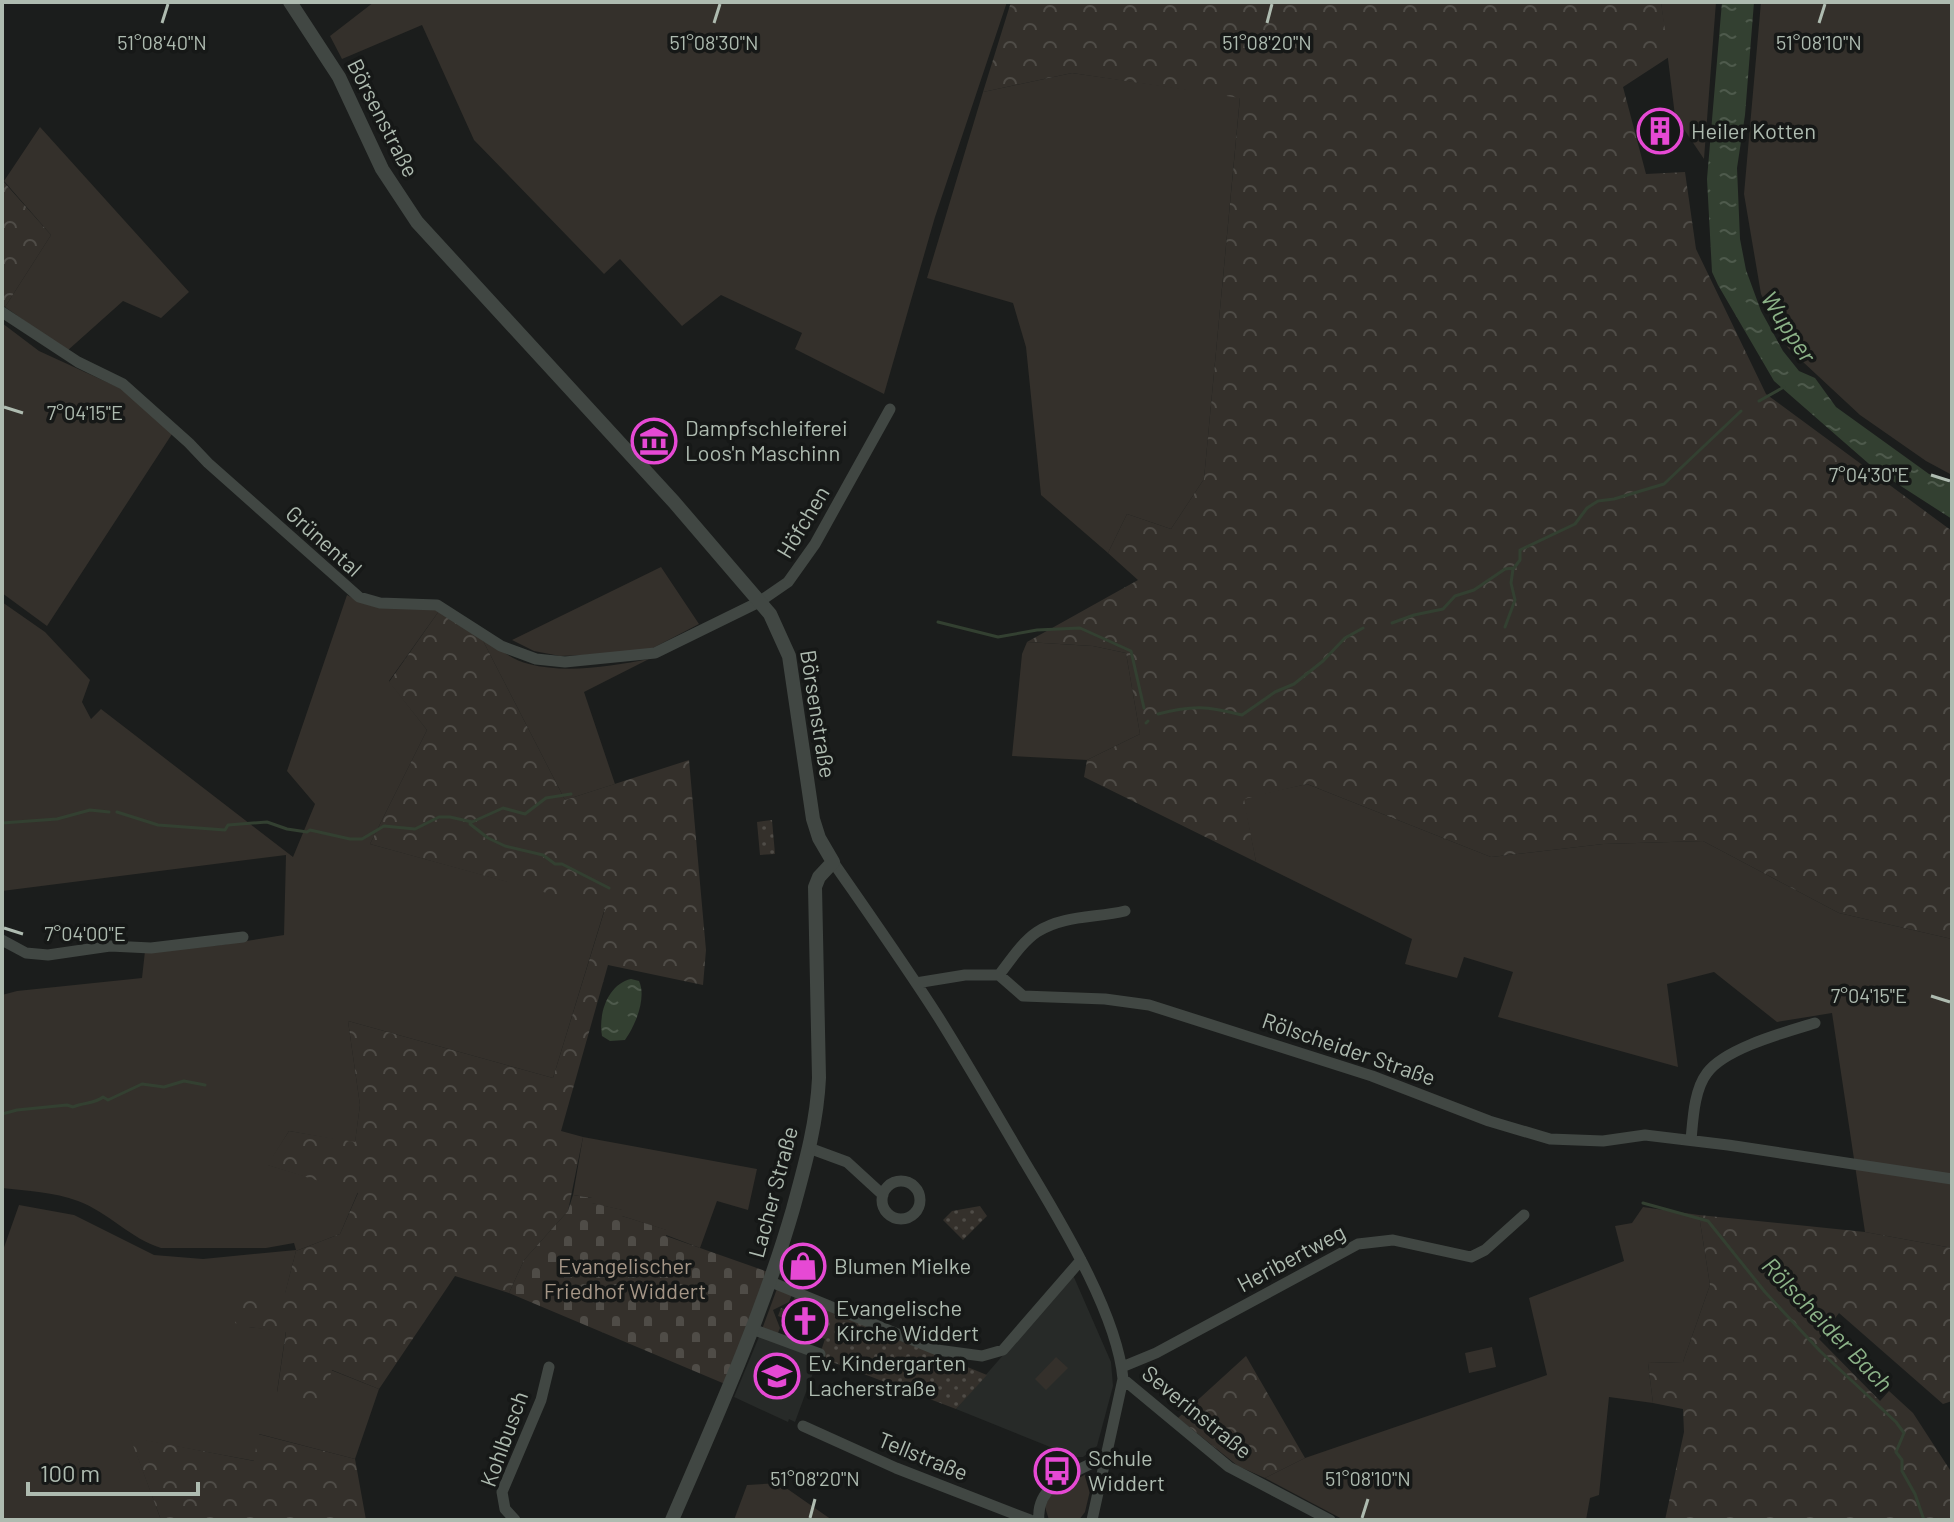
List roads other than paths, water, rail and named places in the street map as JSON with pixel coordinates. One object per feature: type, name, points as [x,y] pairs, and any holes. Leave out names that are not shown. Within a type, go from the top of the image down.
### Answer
[{"type":"street","name":"Börsenstraße","points":[[290,2],[339,77],[382,169],[417,222],[586,404],[775,623],[789,656],[813,819],[819,838],[916,983],[1081,1260],[1104,1314],[1123,1373]]},
{"type":"street","name":"Grünental","points":[[2,312],[78,362],[123,384],[350,591],[367,600],[437,605],[510,651],[536,659],[565,662],[655,653],[759,602]]},
{"type":"street","name":"Höfchen","points":[[759,602],[788,582],[806,558],[890,409]]},
{"type":"street","name":"Lacher Straße","points":[[672,1520],[771,1282],[809,1148],[817,1110],[819,1078],[815,887],[819,877],[833,862]]},
{"type":"street","points":[[916,983],[965,975],[999,975],[1028,939],[1046,928],[1063,921],[1125,911]]},
{"type":"street","points":[[2,940],[26,953],[48,955],[110,946],[151,948],[243,937]]},
{"type":"street","name":"Rölscheider Straße","points":[[999,975],[1023,996],[1119,1000],[1149,1005],[1372,1076],[1535,1136],[1568,1141],[1645,1135],[1952,1179]]},
{"type":"street","points":[[1691,1140],[1699,1093],[1708,1070],[1754,1043],[1815,1023]]},
{"type":"street","points":[[809,1148],[847,1162],[883,1195]]},
{"type":"street","name":"Heribertweg","points":[[1123,1373],[1358,1244],[1393,1240],[1471,1257],[1485,1250],[1524,1215]]},
{"type":"street","points":[[771,1282],[937,1350],[982,1356],[1003,1350],[1081,1260]]},
{"type":"street","points":[[752,1329],[820,1354]]},
{"type":"street","name":"Kohlbusch","points":[[515,1520],[505,1509],[502,1492],[541,1400],[549,1367]]},
{"type":"street","points":[[1092,1520],[1123,1373]]},
{"type":"street","name":"Severinstraße","points":[[1123,1373],[1229,1467],[1330,1520]]},
{"type":"street","name":"Tellstraße","points":[[803,1426],[896,1468],[1030,1520]]},
{"type":"street","points":[[1039,1520],[1039,1505],[1049,1489],[1064,1477],[1105,1457]]},
{"type":"water","points":[[1722,2],[1754,2],[1745,115],[1737,168],[1740,239],[1746,270],[1761,311],[1783,351],[1799,371],[1815,378],[1836,407],[1929,474],[1952,484],[1952,519],[1876,470],[1774,381],[1712,272],[1707,179]]},
{"type":"water","points":[[631,979],[639,981],[641,988],[639,1012],[625,1040],[610,1041],[602,1036],[601,1027],[606,1001],[616,987]]},
{"type":"waterway","points":[[1759,401],[1784,387]]},
{"type":"waterway","points":[[1392,623],[1443,609],[1455,596],[1474,590],[1505,569],[1514,568],[1520,560],[1520,550],[1575,524],[1587,508],[1598,501],[1664,484],[1741,411]]},
{"type":"waterway","points":[[1505,627],[1515,600],[1511,583],[1513,569]]},
{"type":"waterway","points":[[938,622],[998,637],[1037,630],[1080,628],[1131,651],[1144,708]]},
{"type":"waterway","points":[[1158,714],[1200,708],[1242,715],[1275,692],[1294,684],[1345,638],[1363,628]]},
{"type":"waterway","points":[[117,812],[158,825],[225,830],[228,825],[267,822],[287,829],[362,839],[384,826],[415,829],[439,817],[472,822],[503,808],[525,814],[546,798],[571,794]]},
{"type":"waterway","points":[[2,823],[57,819],[90,810],[109,812]]},
{"type":"waterway","points":[[470,824],[505,846],[543,855],[555,864],[562,864],[609,888]]},
{"type":"waterway","points":[[2,1114],[67,1105],[73,1107],[103,1097],[108,1100],[142,1084],[164,1087],[184,1081],[205,1085]]},
{"type":"waterway","name":"Rölscheider Bach","points":[[1643,1203],[1708,1221],[1765,1292],[1820,1351],[1896,1422],[1904,1433],[1896,1452],[1902,1460],[1902,1471],[1915,1494],[1924,1520]]},
{"type":"place","name":"Heiler Kotten","points":[[1660,131]]},
{"type":"place","name":"Dampfschleiferei Loos'n Maschinn","points":[[654,441]]},
{"type":"place","name":"Blumen Mielke","points":[[803,1266]]},
{"type":"place","name":"Evangelische Kirche Widdert","points":[[805,1321]]},
{"type":"place","name":"Ev. Kindergarten Lacherstraße","points":[[777,1376]]},
{"type":"place","name":"Schule Widdert","points":[[1057,1471]]},
{"type":"water label","name":"Wupper","points":[[1788,327]]},
{"type":"park label","name":"Evangelischer Friedhof Widdert","points":[[625,1278]]}]
